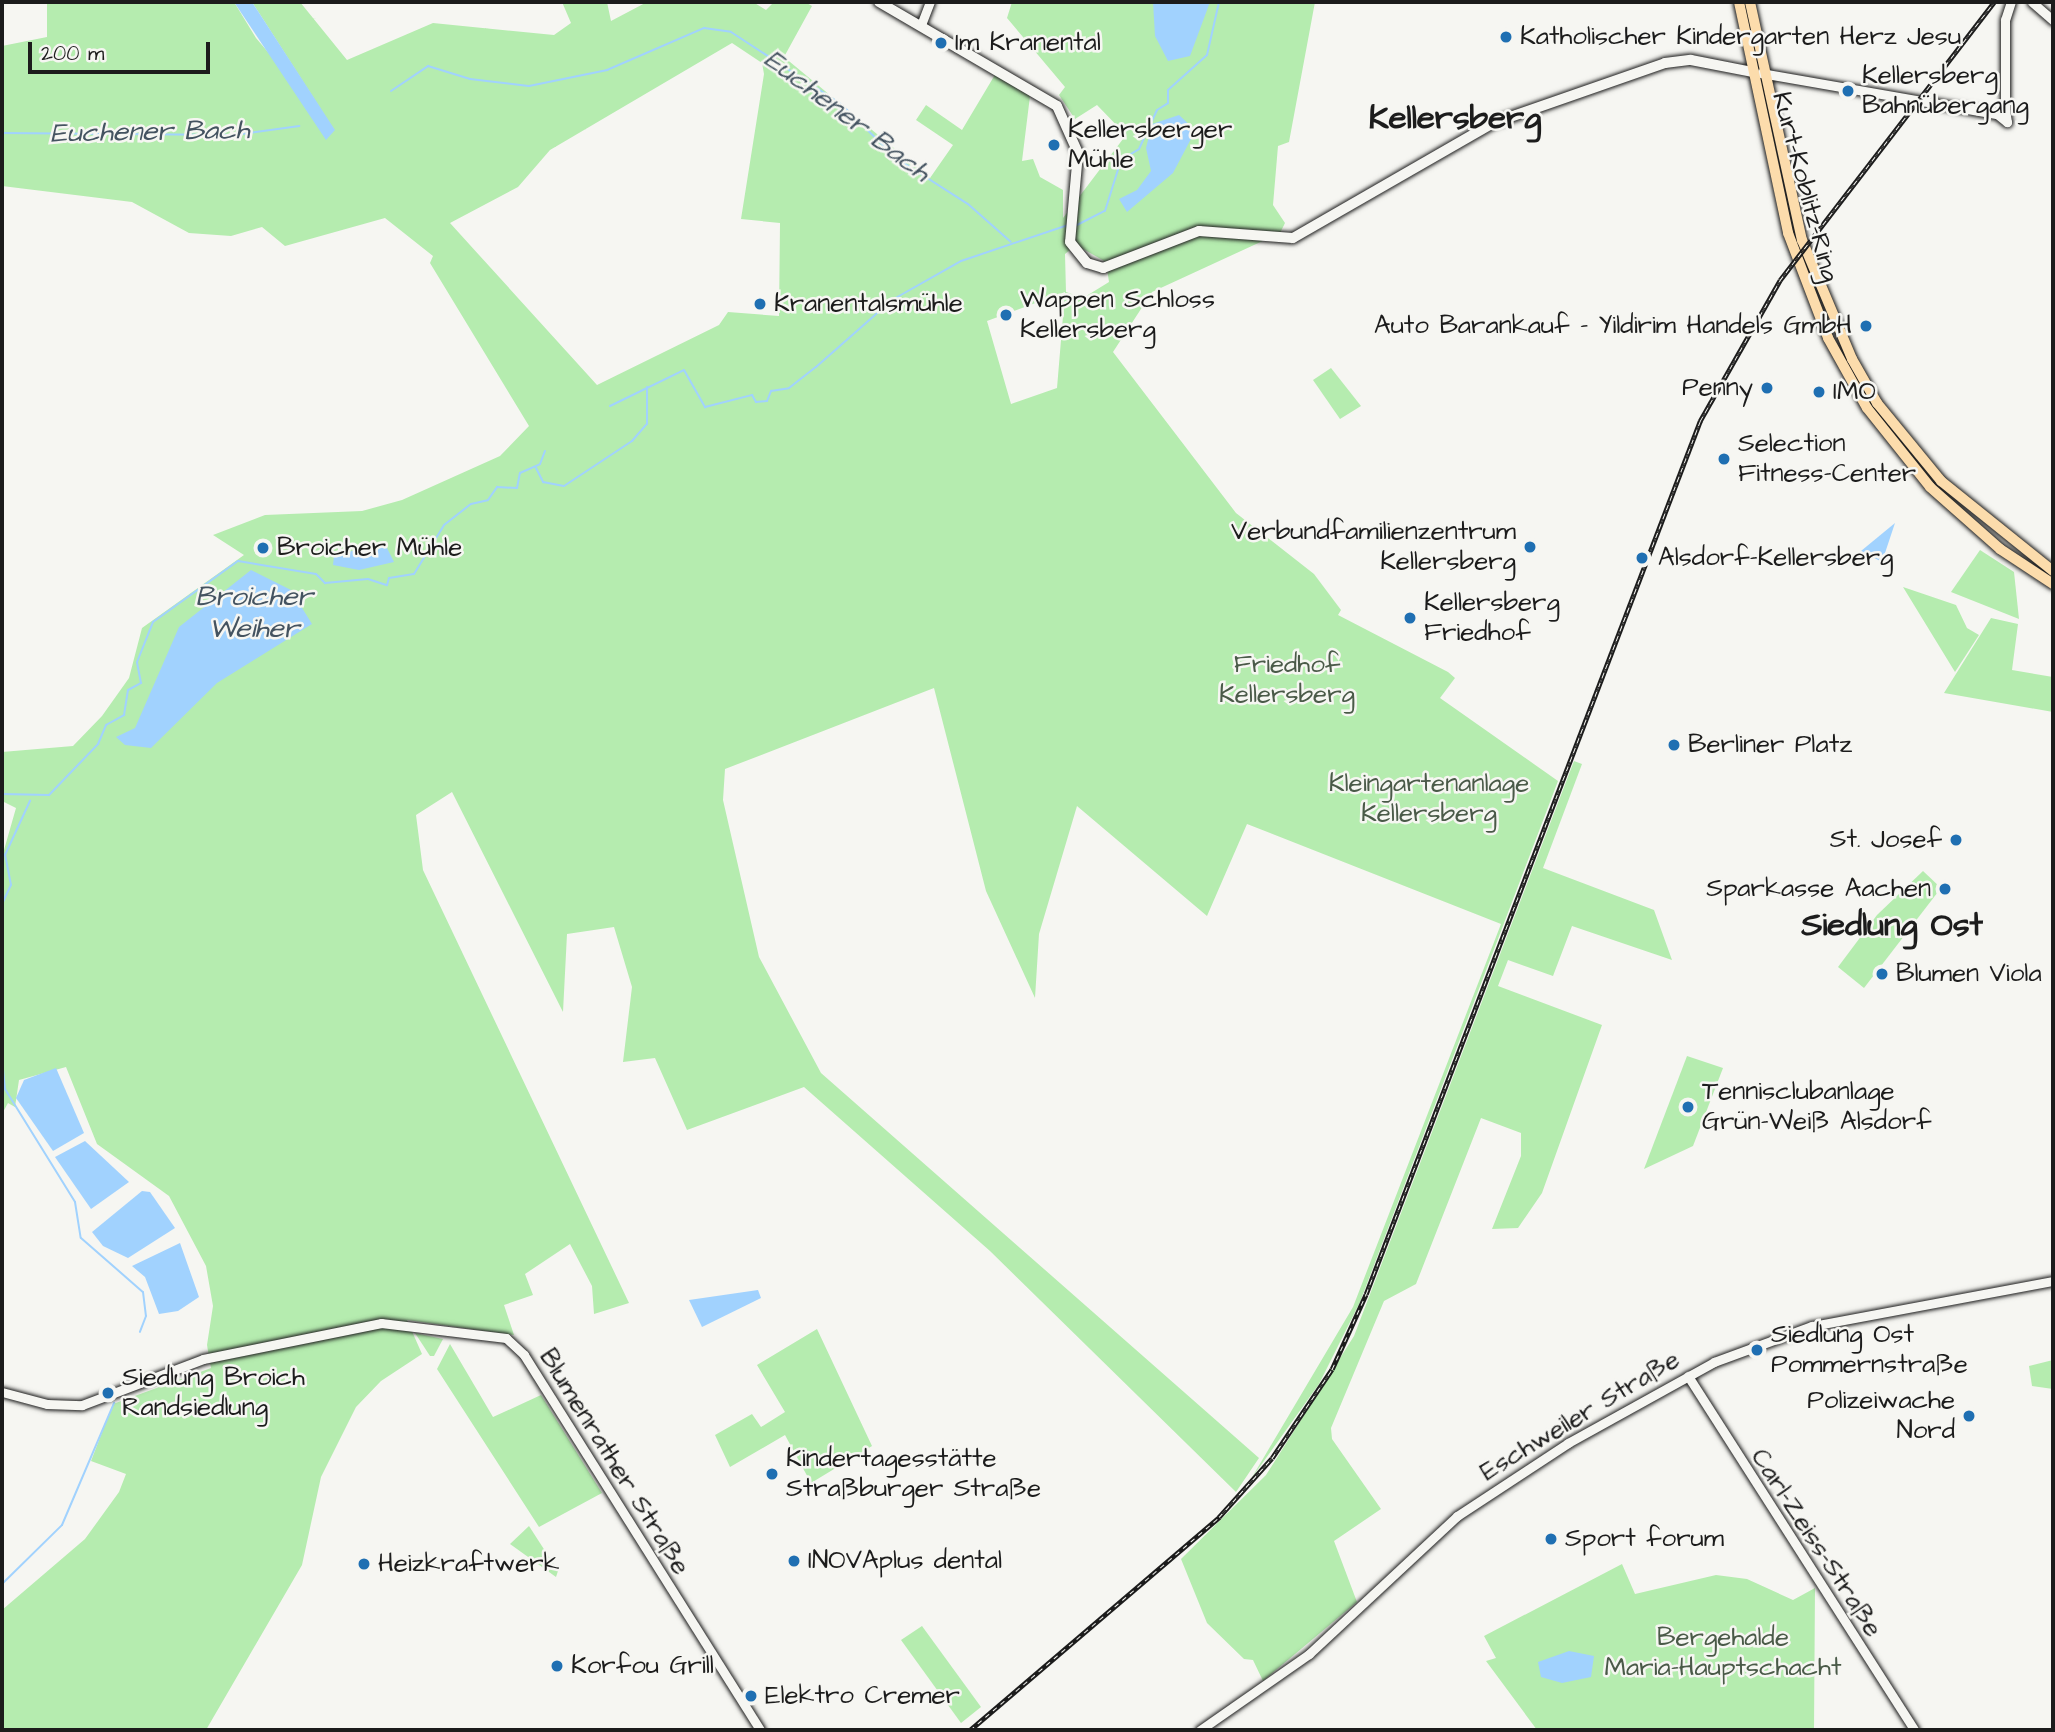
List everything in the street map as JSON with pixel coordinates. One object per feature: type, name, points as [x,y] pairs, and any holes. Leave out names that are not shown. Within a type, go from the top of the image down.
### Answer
[{"type":"main road","points":[[879,2],[1057,107],[1078,153],[1068,231],[1081,258],[1103,268],[1199,231],[1238,229],[1283,240],[1506,118],[1665,62],[1758,73]]},
{"type":"main road","name":"Kurt-Koblitz-Ring","points":[[1739,2],[1806,252],[1867,385],[1941,481],[2053,572]]},
{"type":"main road","name":"Kurt-Koblitz-Ring","points":[[1750,2],[1758,73],[1802,277],[1857,391],[1930,487],[1990,541],[2053,584]]},
{"type":"street","points":[[921,25],[930,2]]},
{"type":"street","points":[[1758,73],[2001,112],[2005,20],[2011,2]]},
{"type":"street","points":[[2032,2],[2053,20]]},
{"type":"street","name":"Eschweiler Straße","points":[[1200,1730],[1309,1654],[1457,1516],[1688,1376],[1755,1343],[1812,1326],[2053,1281]]},
{"type":"street","name":"Blumenrather Straße","points":[[2,1392],[47,1404],[82,1405],[203,1359],[381,1323],[506,1338],[524,1355],[760,1730]]},
{"type":"street","name":"Carl-Zeiss-Straße","points":[[1688,1376],[1914,1730]]},
{"type":"green space","points":[[47,2],[234,2],[256,38],[334,130],[252,2],[300,2],[347,60],[433,23],[554,35],[571,23],[562,2],[607,2],[611,21],[647,2],[753,2],[766,10],[774,2],[805,2],[812,6],[784,57],[930,178],[953,145],[916,120],[926,105],[962,130],[996,73],[1030,96],[1022,161],[1033,159],[1040,177],[1063,190],[1063,218],[1126,135],[1097,105],[1075,119],[1059,95],[1065,87],[1007,18],[1012,2],[1315,2],[1289,142],[1278,146],[1273,205],[1285,223],[1280,233],[1152,292],[1113,352],[1236,513],[1314,574],[1341,610],[1338,615],[1448,672],[1455,678],[1440,698],[1558,781],[1360,1302],[1319,1384],[1251,1479],[1353,1307],[1501,924],[1247,824],[1207,916],[1077,806],[1039,934],[1035,998],[986,891],[934,688],[725,769],[723,800],[759,957],[821,1073],[1259,1458],[1236,1492],[990,1251],[804,1087],[687,1130],[655,1058],[623,1062],[632,987],[614,927],[567,934],[563,1012],[452,792],[416,815],[423,870],[629,1303],[594,1314],[592,1286],[570,1244],[525,1274],[533,1295],[504,1305],[514,1335],[407,1320],[422,1354],[381,1381],[356,1407],[321,1477],[302,1565],[206,1730],[2,1730],[2,1610],[85,1539],[119,1492],[126,1474],[91,1461],[113,1404],[211,1368],[207,1345],[213,1306],[206,1266],[169,1196],[97,1144],[66,1067],[19,1080],[15,1107],[8,1103],[2,1114],[2,857],[16,808],[2,801],[2,752],[73,746],[102,716],[129,678],[142,628],[244,555],[213,535],[265,515],[362,511],[402,500],[500,456],[529,426],[430,263],[433,256],[385,218],[285,246],[262,227],[231,236],[189,233],[132,202],[2,186],[2,46],[47,37]],"holes":[[[732,43],[762,63],[764,74],[741,219],[780,223],[779,316],[728,312],[719,325],[597,385],[450,223],[518,187],[550,150]],[[1076,245],[1106,262],[1109,282],[1083,298],[1066,292],[1065,254]],[[1065,292],[1057,388],[1011,404],[987,321]]]},
{"type":"green space","points":[[1331,368],[1361,406],[1340,419],[1313,380]]},
{"type":"green space","points":[[1980,550],[2014,572],[2019,619],[1951,592]]},
{"type":"green space","points":[[1903,587],[1956,605],[1967,628],[1979,635],[1955,672]]},
{"type":"green space","points":[[1991,618],[2018,624],[2012,670],[2053,677],[2053,712],[1944,693]]},
{"type":"green space","points":[[1574,761],[1582,764],[1543,868],[1654,910],[1672,960],[1572,926],[1553,976],[1508,960],[1498,986],[1602,1025],[1542,1193],[1518,1228],[1492,1229],[1521,1156],[1521,1133],[1481,1118],[1416,1284],[1384,1301],[1331,1428],[1332,1439],[1381,1509],[1334,1541],[1357,1602],[1263,1681],[1253,1660],[1244,1659],[1207,1623],[1181,1559],[1266,1475],[1354,1336]]},
{"type":"green space","points":[[1923,871],[1941,888],[1864,988],[1838,967],[1877,915]]},
{"type":"green space","name":"Tennisclubanlage Grün-Weiß Alsdorf","points":[[1687,1056],[1723,1068],[1693,1146],[1644,1169]]},
{"type":"green space","points":[[817,1329],[872,1446],[811,1483],[785,1435],[730,1467],[715,1435],[752,1414],[761,1427],[785,1412],[757,1365]]},
{"type":"green space","points":[[415,1333],[443,1339],[434,1356],[430,1356]]},
{"type":"green space","points":[[450,1344],[493,1417],[541,1395],[602,1493],[539,1527],[437,1369]]},
{"type":"green space","points":[[2053,1360],[2053,1389],[2032,1386],[2029,1366]]},
{"type":"green space","points":[[529,1526],[558,1571],[556,1577],[510,1544]]},
{"type":"green space","name":"Bergehalde Maria-Hauptschacht","points":[[1622,1564],[1635,1594],[1716,1575],[1747,1579],[1793,1600],[1815,1588],[1814,1730],[1537,1730],[1486,1661],[1496,1658],[1484,1636]]},
{"type":"green space","points":[[922,1626],[981,1707],[961,1723],[901,1640]]},
{"type":"water","points":[[234,2],[252,2],[335,130],[326,140]]},
{"type":"water","points":[[1153,2],[1210,2],[1190,56],[1168,61],[1155,36]]},
{"type":"water","points":[[1179,115],[1193,128],[1192,137],[1173,173],[1127,212],[1119,199],[1137,190],[1151,171],[1146,148],[1152,124]]},
{"type":"water","points":[[1895,523],[1882,562],[1861,551]]},
{"type":"water","points":[[384,542],[394,562],[359,570],[333,565],[334,556]]},
{"type":"water","name":"Broicher Weiher","points":[[251,570],[291,590],[312,624],[217,683],[151,748],[125,745],[116,737],[135,728],[179,627]]},
{"type":"water","points":[[56,1068],[84,1133],[53,1151],[16,1098],[24,1080]]},
{"type":"water","points":[[85,1141],[129,1182],[91,1209],[55,1157]]},
{"type":"water","points":[[142,1191],[150,1192],[175,1228],[128,1258],[103,1246],[92,1232]]},
{"type":"water","points":[[180,1243],[199,1297],[178,1311],[159,1314],[145,1277],[132,1266]]},
{"type":"water","points":[[758,1290],[761,1298],[702,1327],[689,1300]]},
{"type":"water","points":[[1569,1651],[1594,1656],[1591,1677],[1562,1683],[1541,1677],[1538,1662]]},
{"type":"waterway","points":[[1077,225],[1105,211],[1121,160],[1139,149],[1157,110],[1168,103],[1168,90],[1207,55],[1219,2]]},
{"type":"waterway","name":"Euchener Bach","points":[[391,91],[428,66],[470,79],[529,86],[607,70],[704,28],[731,32],[841,104],[896,158],[968,204],[1011,242]]},
{"type":"waterway","name":"Euchener Bach","points":[[2,133],[234,135],[299,126]]},
{"type":"waterway","points":[[610,406],[684,370],[705,407],[752,395],[756,402],[767,401],[771,391],[789,388],[892,300],[961,261],[1068,225]]},
{"type":"waterway","points":[[536,468],[543,482],[564,486],[632,441],[647,424],[647,387]]},
{"type":"waterway","points":[[2,794],[49,795],[98,744],[106,725],[124,715],[128,690],[141,683],[137,662],[153,622],[238,561],[316,574],[325,583],[368,579],[387,585],[389,578],[414,574],[444,525],[471,504],[488,500],[497,487],[517,488],[520,473],[540,464],[545,451]]},
{"type":"waterway","points":[[2,904],[11,885],[5,855],[30,801]]},
{"type":"waterway","points":[[2,1060],[5,1089],[75,1202],[81,1238],[143,1292],[146,1316],[140,1332]]},
{"type":"waterway","points":[[2,1584],[62,1525],[114,1403]]},
{"type":"railway","points":[[970,1730],[1219,1517],[1272,1458],[1332,1369],[1366,1294],[1700,421],[1780,280],[1994,2]]},
{"type":"place","name":"Katholischer Kindergarten Herz Jesu","points":[[1506,37]]},
{"type":"place","name":"Im Kranental","points":[[941,43]]},
{"type":"place","name":"Kellersberg Bahnübergang","points":[[1848,91]]},
{"type":"place","name":"Kellersberger Mühle","points":[[1054,145]]},
{"type":"place","name":"Kranentalsmühle","points":[[760,304]]},
{"type":"place","name":"Wappen Schloss Kellersberg","points":[[1006,315]]},
{"type":"place","name":"Auto Barankauf - Yildirim Handels GmbH","points":[[1866,326]]},
{"type":"place","name":"Penny","points":[[1767,388]]},
{"type":"place","name":"IMO","points":[[1819,392]]},
{"type":"place","name":"Selection Fitness-Center","points":[[1724,459]]},
{"type":"place","name":"Verbundfamilienzentrum Kellersberg","points":[[1530,547]]},
{"type":"place","name":"Broicher Mühle","points":[[263,548]]},
{"type":"place","name":"Alsdorf-Kellersberg","points":[[1642,558]]},
{"type":"place","name":"Kellersberg Friedhof","points":[[1410,618]]},
{"type":"place","name":"Berliner Platz","points":[[1674,745]]},
{"type":"place","name":"St. Josef","points":[[1956,840]]},
{"type":"place","name":"Sparkasse Aachen","points":[[1945,889]]},
{"type":"place","name":"Blumen Viola","points":[[1882,974]]},
{"type":"place","name":"Tennisclubanlage Grün-Weiß Alsdorf","points":[[1688,1107]]},
{"type":"place","name":"Siedlung Ost Pommernstraße","points":[[1757,1350]]},
{"type":"place","name":"Siedlung Broich Randsiedlung","points":[[108,1393]]},
{"type":"place","name":"Polizeiwache Nord","points":[[1969,1416]]},
{"type":"place","name":"Kindertagesstätte Straßburger Straße","points":[[772,1474]]},
{"type":"place","name":"Sport forum","points":[[1551,1539]]},
{"type":"place","name":"INOVAplus dental","points":[[794,1561]]},
{"type":"place","name":"Heizkraftwerk","points":[[364,1564]]},
{"type":"place","name":"Korfou Grill","points":[[557,1666]]},
{"type":"place","name":"Elektro Cremer","points":[[751,1696]]},
{"type":"district","name":"Kellersberg","points":[[1455,119]]},
{"type":"district","name":"Siedlung Ost","points":[[1892,926]]},
{"type":"park label","name":"Friedhof Kellersberg","points":[[1287,680]]},
{"type":"park label","name":"Kleingartenanlage Kellersberg","points":[[1429,799]]}]
